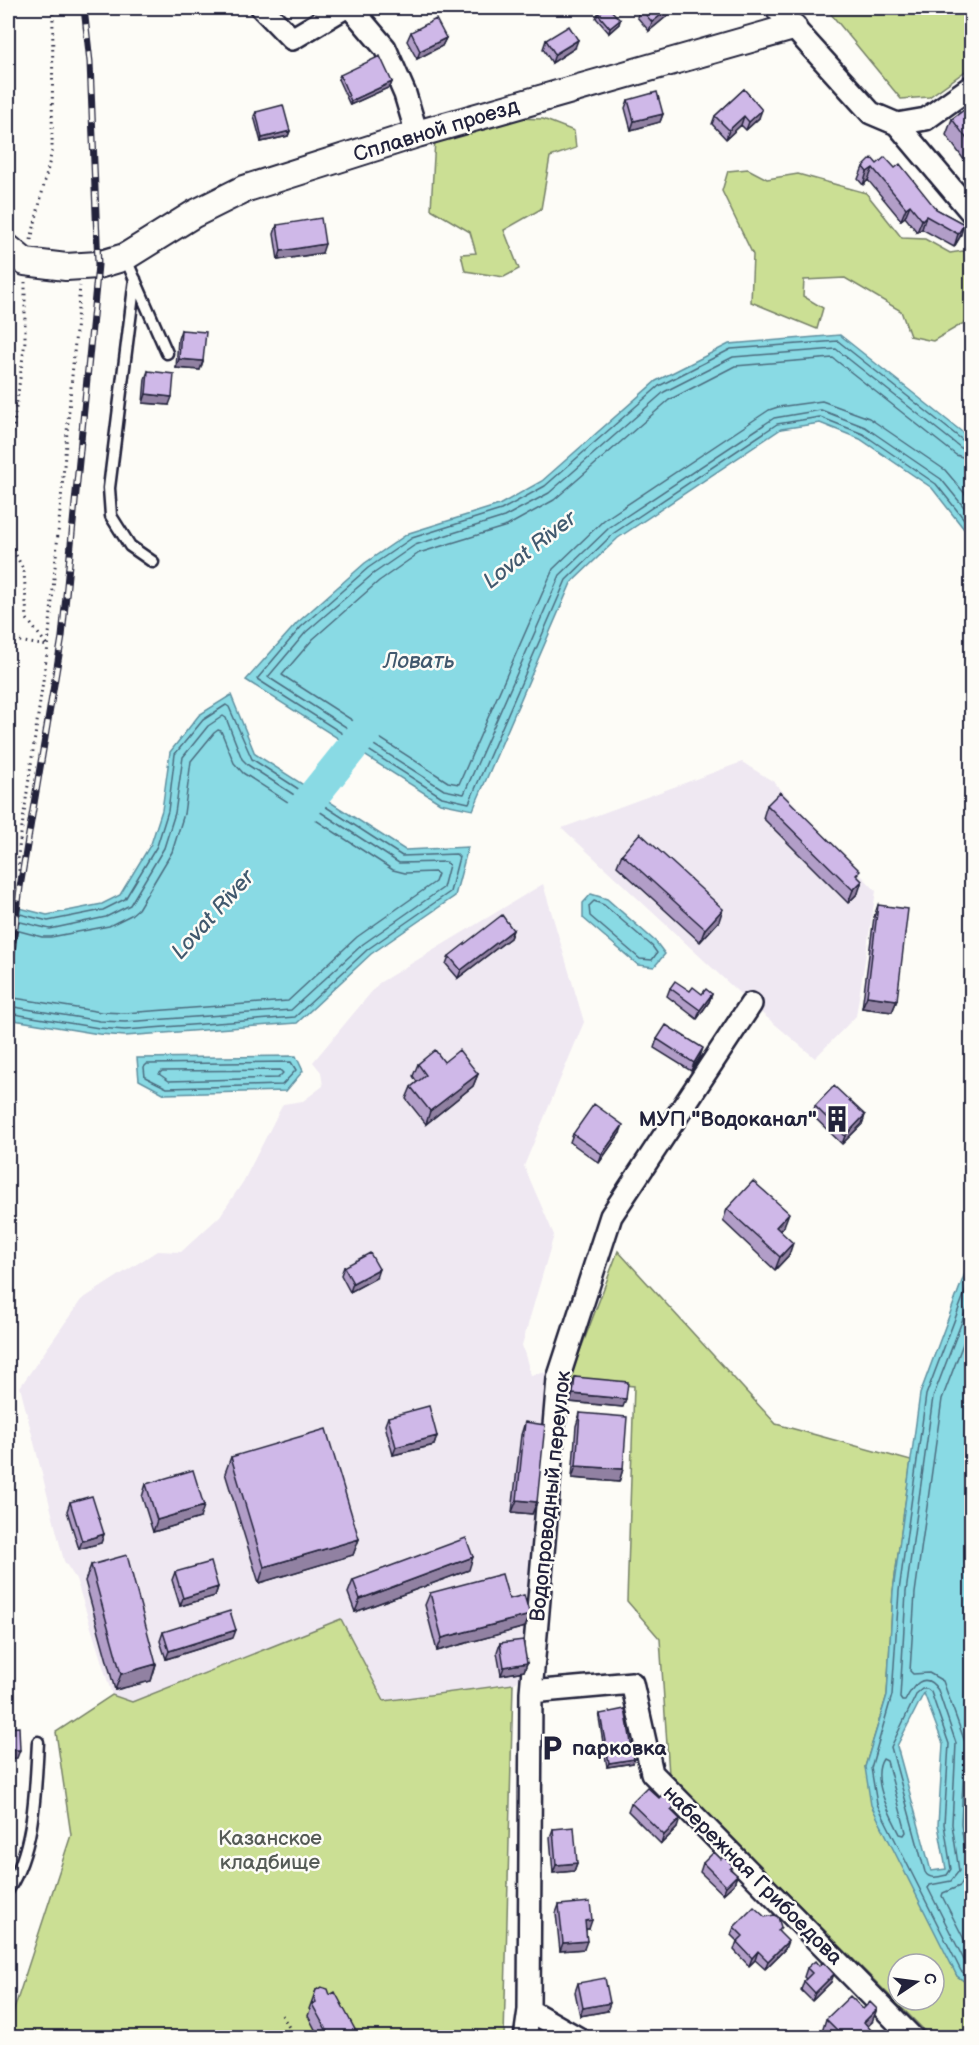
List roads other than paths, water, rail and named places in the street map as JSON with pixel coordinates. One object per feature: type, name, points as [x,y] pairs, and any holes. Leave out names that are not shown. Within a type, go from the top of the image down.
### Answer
[{"type":"street","points":[[262,8],[292,39],[344,8]]},
{"type":"street","points":[[351,8],[385,48],[405,94],[417,134]]},
{"type":"street","points":[[776,8],[872,113],[897,124],[972,213]]},
{"type":"street","name":"Сплавной проезд","points":[[16,255],[66,267],[130,268],[194,214],[244,189],[417,134],[793,27]]},
{"type":"street","points":[[897,124],[926,118],[972,86]]},
{"type":"street","name":"Водопроводный переулок","points":[[525,2037],[529,2010],[531,1692],[558,1379],[611,1216],[751,1004]]},
{"type":"street","name":"набережная Грибоедова","points":[[531,1692],[632,1683],[652,1773],[913,2037]]},
{"type":"street","points":[[529,2010],[578,2037]]},
{"type":"lane","points":[[130,268],[167,353]]},
{"type":"lane","points":[[130,268],[109,488],[111,516],[130,546],[153,562]]},
{"type":"lane","points":[[8,1890],[19,1873],[34,1812],[38,1742]]},
{"type":"water","name":"Ловать","points":[[840,335],[971,439],[971,538],[932,488],[860,439],[820,423],[781,429],[618,538],[571,583],[473,810],[440,803],[246,680],[297,623],[365,563],[409,533],[499,505],[542,481],[656,381],[729,344]]},
{"type":"water","points":[[231,695],[255,754],[405,850],[468,847],[455,896],[371,954],[297,1023],[125,1036],[8,1019],[8,905],[47,915],[102,904],[120,895],[151,844],[162,810],[170,752],[199,715]]},
{"type":"water","points":[[591,894],[607,899],[656,942],[665,954],[654,967],[638,965],[583,918],[583,903]]},
{"type":"water","points":[[296,1056],[303,1071],[286,1091],[165,1094],[139,1080],[137,1058]]},
{"type":"water","points":[[971,1257],[971,1986],[957,1976],[871,1805],[865,1767],[887,1695],[893,1591],[920,1394]],"holes":[[[924,1693],[943,1744],[938,1825],[946,1869],[931,1871],[897,1746]]]},
{"type":"waterway","name":"Lovat River","points":[[289,826],[378,715]]},
{"type":"railway","points":[[8,984],[20,887],[62,637],[98,265],[90,62],[84,8]]},
{"type":"place","name":"МУП \"Водоканал\"","points":[[837,1119]]},
{"type":"place","name":"парковка","points":[[552,1748]]},
{"type":"park label","name":"Казанское кладбище","points":[[270,1850]]}]
